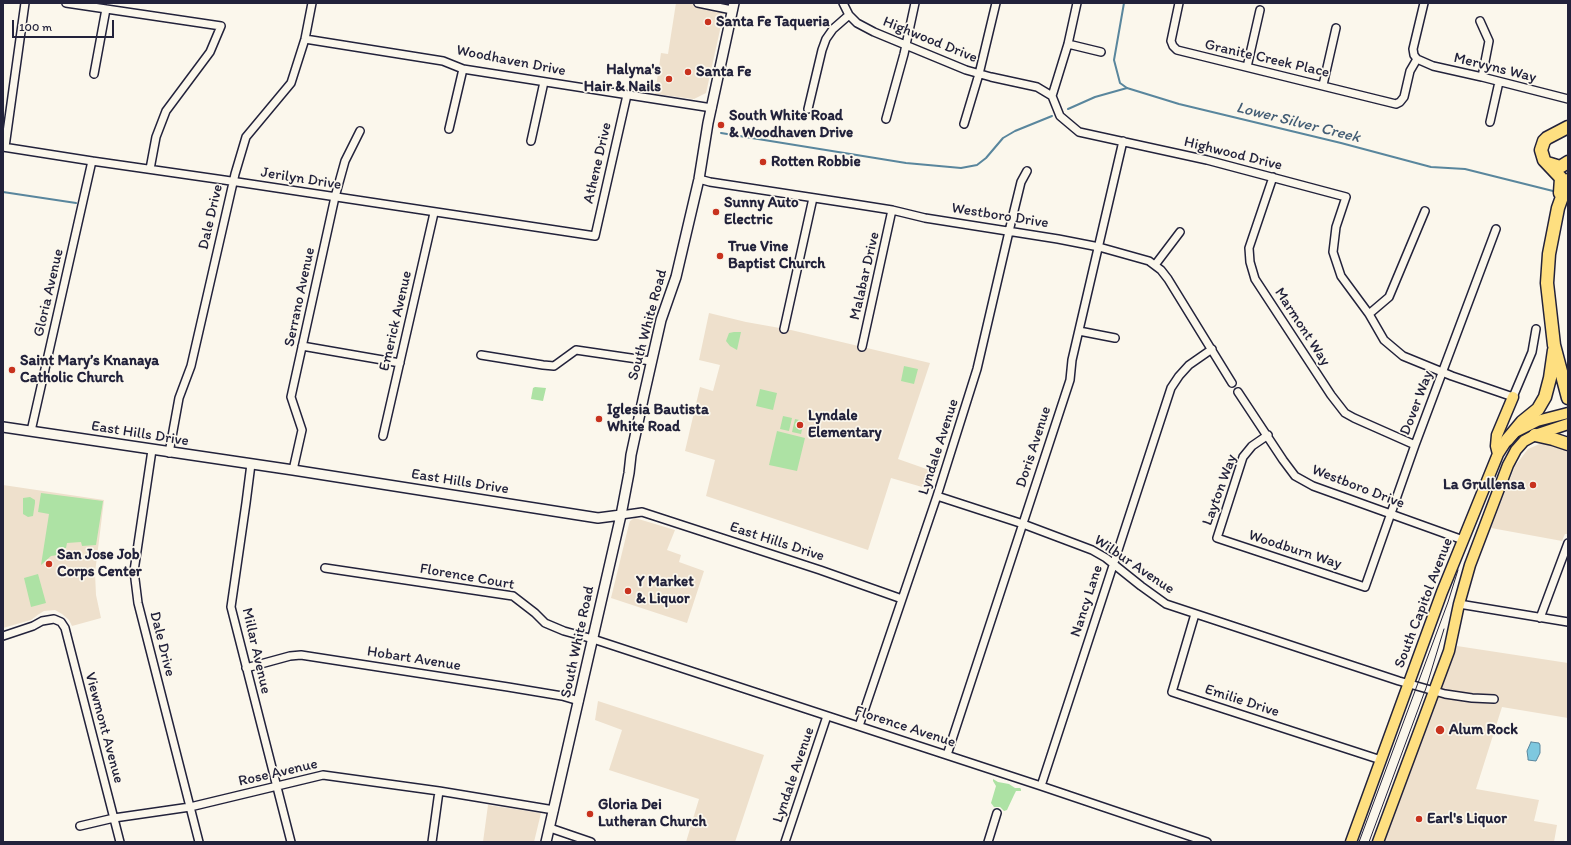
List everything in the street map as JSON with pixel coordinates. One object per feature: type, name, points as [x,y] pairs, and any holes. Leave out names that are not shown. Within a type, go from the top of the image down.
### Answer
[{"type":"highway","points":[[1568,127],[1549,136],[1542,145],[1541,154],[1546,163],[1561,178],[1562,184],[1550,254],[1547,283],[1554,345],[1568,398]]},
{"type":"highway","points":[[1546,163],[1560,166],[1568,162]]},
{"type":"highway","points":[[1558,208],[1568,180]]},
{"type":"highway","points":[[1507,440],[1522,422],[1538,409],[1545,397],[1550,378],[1554,345]]},
{"type":"highway","points":[[1535,435],[1554,438],[1568,444]]},
{"type":"main road","name":"South White Road","points":[[546,842],[621,515],[631,455],[651,361],[661,320],[676,277],[698,179],[708,123],[733,7]]},
{"type":"main road","points":[[1498,454],[1496,446],[1497,435],[1513,397]]},
{"type":"main road","name":"South Capitol Avenue","points":[[1351,842],[1442,592],[1498,454],[1507,440],[1525,426],[1537,421],[1568,413]]},
{"type":"main road","name":"South Capitol Avenue","points":[[1378,842],[1449,651],[1459,604],[1470,565],[1508,465],[1516,450],[1524,441],[1535,435],[1568,424]]},
{"type":"main road","name":"East Hills Drive","points":[[3,427],[169,453],[293,470],[598,518],[621,515]]},
{"type":"street","points":[[4,147],[25,3]]},
{"type":"street","points":[[66,3],[221,26],[210,52],[166,111],[156,137],[150,169]]},
{"type":"street","name":"Dale Drive","points":[[169,453],[179,398],[191,366],[233,181],[246,137],[291,83],[305,40],[312,3]]},
{"type":"street","points":[[698,3],[733,7]]},
{"type":"street","points":[[808,109],[826,39],[833,29],[849,15],[842,3]]},
{"type":"street","points":[[886,119],[915,3]]},
{"type":"street","points":[[964,124],[979,74],[996,3]]},
{"type":"street","points":[[1052,96],[1068,44],[1077,3]]},
{"type":"street","name":"Granite Creek Place","points":[[1179,3],[1171,36],[1173,46],[1177,50],[1323,85],[1394,104],[1400,102],[1404,98],[1410,71],[1417,59]]},
{"type":"street","points":[[1417,59],[1414,55],[1413,49],[1424,3]]},
{"type":"street","points":[[94,74],[106,9]]},
{"type":"street","points":[[1247,67],[1260,10]]},
{"type":"street","name":"Highwood Drive","points":[[849,15],[857,23],[945,62],[979,74],[1037,86],[1052,96],[1060,116],[1079,132],[1123,141],[1272,177],[1346,197],[1336,228],[1333,252],[1341,276],[1369,314],[1384,340],[1403,356],[1513,397]]},
{"type":"street","points":[[1480,21],[1489,41],[1482,77]]},
{"type":"street","points":[[1323,85],[1336,28]]},
{"type":"street","name":"Woodhaven Drive","points":[[305,40],[443,61],[463,69],[712,108]]},
{"type":"street","points":[[1068,44],[1101,52]]},
{"type":"street","name":"Mervyns Way","points":[[1417,59],[1433,66],[1568,99]]},
{"type":"street","points":[[450,129],[463,69]]},
{"type":"street","points":[[531,141],[544,82]]},
{"type":"street","points":[[1490,122],[1499,82]]},
{"type":"street","name":"Athene Drive","points":[[595,236],[627,95]]},
{"type":"street","name":"Serrano Avenue","points":[[293,470],[302,430],[291,397],[335,197],[345,161],[360,131]]},
{"type":"street","name":"Doris Avenue","points":[[947,755],[1070,380],[1072,360],[1123,141]]},
{"type":"street","name":"Jerilyn Drive","points":[[4,147],[434,213],[595,236]]},
{"type":"street","name":"Gloria Avenue","points":[[31,431],[92,161]]},
{"type":"street","name":"Lyndale Avenue","points":[[859,726],[977,370],[1009,231],[1022,182],[1027,171]]},
{"type":"street","name":"Marmont Way","points":[[1272,177],[1248,248],[1255,279],[1331,395],[1345,413],[1415,445]]},
{"type":"street","name":"Westboro Drive","points":[[698,179],[892,210],[925,218],[1058,238],[1139,258],[1155,265],[1168,279],[1232,383]]},
{"type":"street","points":[[784,329],[814,198]]},
{"type":"street","name":"Malabar Drive","points":[[862,347],[892,210]]},
{"type":"street","points":[[1369,314],[1389,297],[1425,211]]},
{"type":"street","name":"Emerick Avenue","points":[[383,436],[434,213]]},
{"type":"street","name":"Dover Way","points":[[1365,587],[1392,514],[1415,445],[1496,228]]},
{"type":"street","points":[[1155,265],[1180,232]]},
{"type":"street","points":[[1513,397],[1532,352],[1536,329]]},
{"type":"street","points":[[1079,331],[1115,338]]},
{"type":"street","points":[[302,346],[400,363]]},
{"type":"street","name":"Nancy Lane","points":[[1041,786],[1171,388],[1189,365],[1212,349]]},
{"type":"street","points":[[480,355],[554,366],[576,350],[651,361]]},
{"type":"street","name":"Westboro Drive","points":[[1238,392],[1295,476],[1313,486],[1463,540]]},
{"type":"street","name":"Layton Way","points":[[1217,538],[1243,457],[1252,446],[1268,435]]},
{"type":"street","name":"Dale Drive","points":[[152,450],[134,571],[138,603],[199,842]]},
{"type":"street","name":"Millar Avenue","points":[[251,464],[231,607],[291,842]]},
{"type":"street","name":"Wilbur Avenue","points":[[936,496],[1023,524],[1092,550],[1166,604],[1409,684],[1434,691],[1472,698],[1494,699]]},
{"type":"street","name":"East Hills Drive","points":[[621,515],[642,512],[820,570],[902,599]]},
{"type":"street","name":"Woodburn Way","points":[[1217,538],[1365,587]]},
{"type":"street","points":[[1540,618],[1568,543]]},
{"type":"street","name":"Florence Court","points":[[325,568],[513,596],[545,623],[564,631],[593,638]]},
{"type":"street","points":[[1459,604],[1568,622]]},
{"type":"street","name":"Emilie Drive","points":[[1196,614],[1172,692],[1381,760]]},
{"type":"street","name":"Viewmont Avenue","points":[[3,636],[33,626],[42,621],[54,619],[61,622],[65,628],[120,842]]},
{"type":"street","name":"Florence Avenue","points":[[593,638],[1208,842]]},
{"type":"street","name":"Hobart Avenue","points":[[246,668],[290,656],[301,655],[508,687],[562,696],[579,701]]},
{"type":"street","name":"Lyndale Avenue","points":[[785,842],[828,716]]},
{"type":"street","name":"Rose Avenue","points":[[80,826],[114,818],[190,807],[276,787],[323,774],[554,810]]},
{"type":"street","points":[[432,842],[439,791]]},
{"type":"street","points":[[988,842],[997,814]]},
{"type":"street","points":[[550,828],[591,842]]},
{"type":"shaded area","points":[[676,3],[726,3],[706,93],[694,99],[655,94],[661,53],[668,54]]},
{"type":"shaded area","name":"Lyndale Elementary","points":[[709,313],[746,322],[791,330],[930,363],[898,459],[935,472],[929,489],[891,478],[868,550],[706,496],[715,460],[685,451],[700,387],[713,391],[720,365],[699,360]]},
{"type":"shaded area","points":[[1544,442],[1568,450],[1568,534],[1565,534],[1562,541],[1491,528],[1515,466],[1528,449]]},
{"type":"shaded area","name":"San Jose Job Corps Center","points":[[3,485],[104,500],[95,573],[96,595],[101,618],[72,626],[69,620],[55,610],[44,611],[31,620],[3,628]]},
{"type":"shaded area","points":[[635,518],[675,530],[667,550],[681,555],[679,562],[704,571],[687,623],[611,598],[629,524],[630,521]]},
{"type":"shaded area","points":[[1457,646],[1568,663],[1568,718],[1502,707],[1476,789],[1539,800],[1534,821],[1557,825],[1554,842],[1383,842]]},
{"type":"shaded area","points":[[598,701],[764,755],[735,842],[686,842],[699,799],[609,770],[622,730],[595,720]]},
{"type":"shaded area","points":[[488,805],[541,813],[534,842],[483,842]]},
{"type":"green space","points":[[741,332],[737,350],[730,346],[726,341],[729,333]]},
{"type":"green space","points":[[904,366],[918,369],[914,384],[901,381]]},
{"type":"green space","points":[[533,388],[546,388],[543,401],[531,399]]},
{"type":"green space","points":[[760,389],[777,393],[773,410],[756,406]]},
{"type":"green space","points":[[783,416],[792,418],[789,431],[780,429]]},
{"type":"green space","points":[[795,419],[804,421],[801,434],[792,432]]},
{"type":"green space","points":[[777,431],[805,438],[797,471],[769,465]]},
{"type":"green space","points":[[41,493],[103,501],[96,545],[82,546],[81,542],[67,543],[66,548],[60,549],[58,555],[51,556],[41,565],[49,514],[38,512]]},
{"type":"green space","points":[[30,497],[35,500],[35,503],[33,516],[28,517],[23,514],[23,498]]},
{"type":"green space","points":[[38,574],[46,603],[31,607],[24,578]]},
{"type":"green space","points":[[993,779],[1021,789],[1021,791],[1016,791],[1007,810],[1004,811],[1000,807],[994,807],[991,803],[996,786]]},
{"type":"water","points":[[1531,742],[1539,743],[1540,745],[1540,753],[1536,761],[1528,760],[1527,751]]},
{"type":"waterway","name":"Lower Silver Creek","points":[[1124,3],[1114,60],[1120,83],[1127,88],[1179,104],[1341,143],[1431,167],[1465,169],[1553,191]]},
{"type":"waterway","points":[[1068,109],[1095,97],[1127,88]]},
{"type":"waterway","points":[[721,133],[906,163],[961,168],[977,165],[986,158],[1003,138],[1015,131],[1052,116]]},
{"type":"waterway","points":[[3,192],[76,203]]},
{"type":"tram line","points":[[1359,842],[1448,602],[1458,570]]},
{"type":"tram line","points":[[1369,842],[1426,688],[1444,629]]},
{"type":"place","name":"Santa Fe Taqueria","points":[[708,22]]},
{"type":"place","name":"Santa Fe","points":[[688,72]]},
{"type":"place","name":"Halyna's Hair & Nails","points":[[669,79]]},
{"type":"place","name":"South White Road & Woodhaven Drive","points":[[721,125]]},
{"type":"place","name":"Rotten Robbie","points":[[763,162]]},
{"type":"place","name":"Sunny Auto Electric","points":[[716,212]]},
{"type":"place","name":"True Vine Baptist Church","points":[[720,256]]},
{"type":"place","name":"Saint Mary’s Knanaya Catholic Church","points":[[12,370]]},
{"type":"place","name":"Iglesia Bautista White Road","points":[[599,419]]},
{"type":"place","name":"Lyndale Elementary","points":[[800,425]]},
{"type":"place","name":"La Grullensa","points":[[1533,485]]},
{"type":"place","name":"San Jose Job Corps Center","points":[[49,564]]},
{"type":"place","name":"Y Market & Liquor","points":[[628,591]]},
{"type":"place","name":"Alum Rock","points":[[1440,730]]},
{"type":"place","name":"Gloria Dei Lutheran Church","points":[[590,814]]},
{"type":"place","name":"Earl's Liquor","points":[[1419,819]]}]
